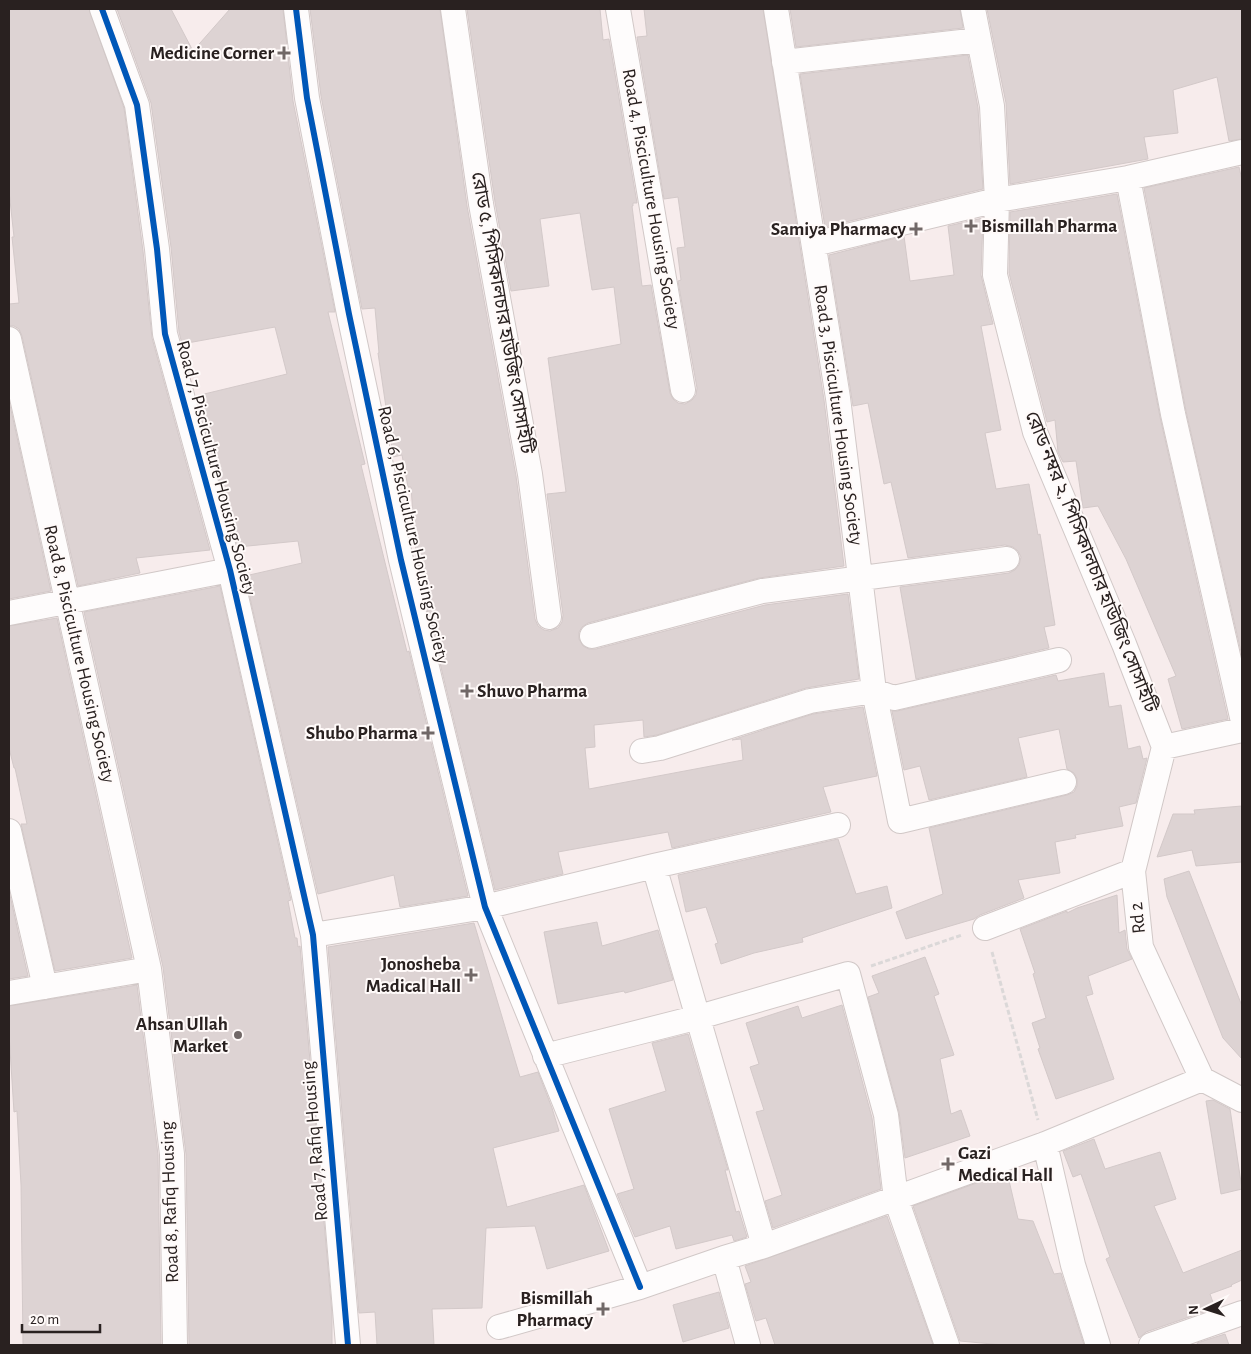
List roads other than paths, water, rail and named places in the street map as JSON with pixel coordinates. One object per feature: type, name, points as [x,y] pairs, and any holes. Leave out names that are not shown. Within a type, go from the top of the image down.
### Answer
[{"type":"street","name":"Road 7, Pisciculture Housing Society","points":[[102,9],[137,105],[157,249],[165,334],[230,570],[313,935]]},
{"type":"street","name":"Road 6, Pisciculture Housing Society","points":[[296,9],[306,98],[381,466],[401,560],[485,907],[640,1287]]},
{"type":"street","name":"রোড ৫, পিসিকালচার হাউজিং সোসাইটি","points":[[453,9],[481,204],[530,474],[550,617]]},
{"type":"street","name":"Road 4, Pisciculture Housing Society","points":[[618,9],[682,390]]},
{"type":"street","name":"Road 3, Pisciculture Housing Society","points":[[776,9],[838,398],[874,691],[900,821],[1064,782]]},
{"type":"street","name":"রোড নম্বর ২, পিসিকালচার হাউজিং সোসাইটি","points":[[973,9],[992,106],[997,200],[995,275],[1035,432],[1124,644],[1164,747]]},
{"type":"street","points":[[784,62],[979,40]]},
{"type":"street","points":[[814,244],[997,200],[1128,178],[1242,152]]},
{"type":"street","points":[[1128,178],[1173,414],[1234,638],[1242,717]]},
{"type":"street","name":"Road 8, Pisciculture Housing Society","points":[[9,339],[149,969]]},
{"type":"street","points":[[592,636],[762,591],[860,580],[1007,559]]},
{"type":"street","points":[[9,613],[230,570]]},
{"type":"street","points":[[642,751],[660,748],[810,701],[874,691],[894,698],[1060,660]]},
{"type":"street","points":[[1164,747],[1242,730]]},
{"type":"street","name":"Rd 2","points":[[1164,747],[1133,871],[1141,947],[1202,1079]]},
{"type":"street","points":[[313,935],[485,907],[654,866],[838,825]]},
{"type":"street","points":[[9,831],[45,986]]},
{"type":"street","points":[[654,866],[764,1246]]},
{"type":"street","points":[[985,928],[1133,871]]},
{"type":"street","name":"Road 7, Rafiq Housing","points":[[313,935],[348,1345]]},
{"type":"street","points":[[9,993],[149,969]]},
{"type":"street","name":"Road 8, Rafiq Housing","points":[[149,969],[172,1154],[175,1345]]},
{"type":"street","points":[[545,1056],[698,1017],[848,974],[886,1115],[896,1199],[947,1345]]},
{"type":"street","points":[[500,1327],[640,1287],[764,1246],[1045,1144],[1202,1079],[1242,1100]]},
{"type":"street","points":[[1045,1144],[1073,1266],[1098,1345]]},
{"type":"street","points":[[724,1258],[748,1345]]},
{"type":"street","points":[[1151,1345],[1242,1313]]},
{"type":"place","name":"Medicine Corner","points":[[284,53]]},
{"type":"place","name":"Bismillah Pharma","points":[[971,226]]},
{"type":"place","name":"Samiya Pharmacy","points":[[916,229]]},
{"type":"place","name":"Shuvo Pharma","points":[[467,691]]},
{"type":"place","name":"Shubo Pharma","points":[[428,733]]},
{"type":"place","name":"Jonosheba Madical Hall","points":[[471,975]]},
{"type":"place","name":"Ahsan Ullah Market","points":[[238,1035]]},
{"type":"place","name":"Gazi Medical Hall","points":[[948,1164]]},
{"type":"place","name":"Bismillah Pharmacy","points":[[603,1309]]}]
